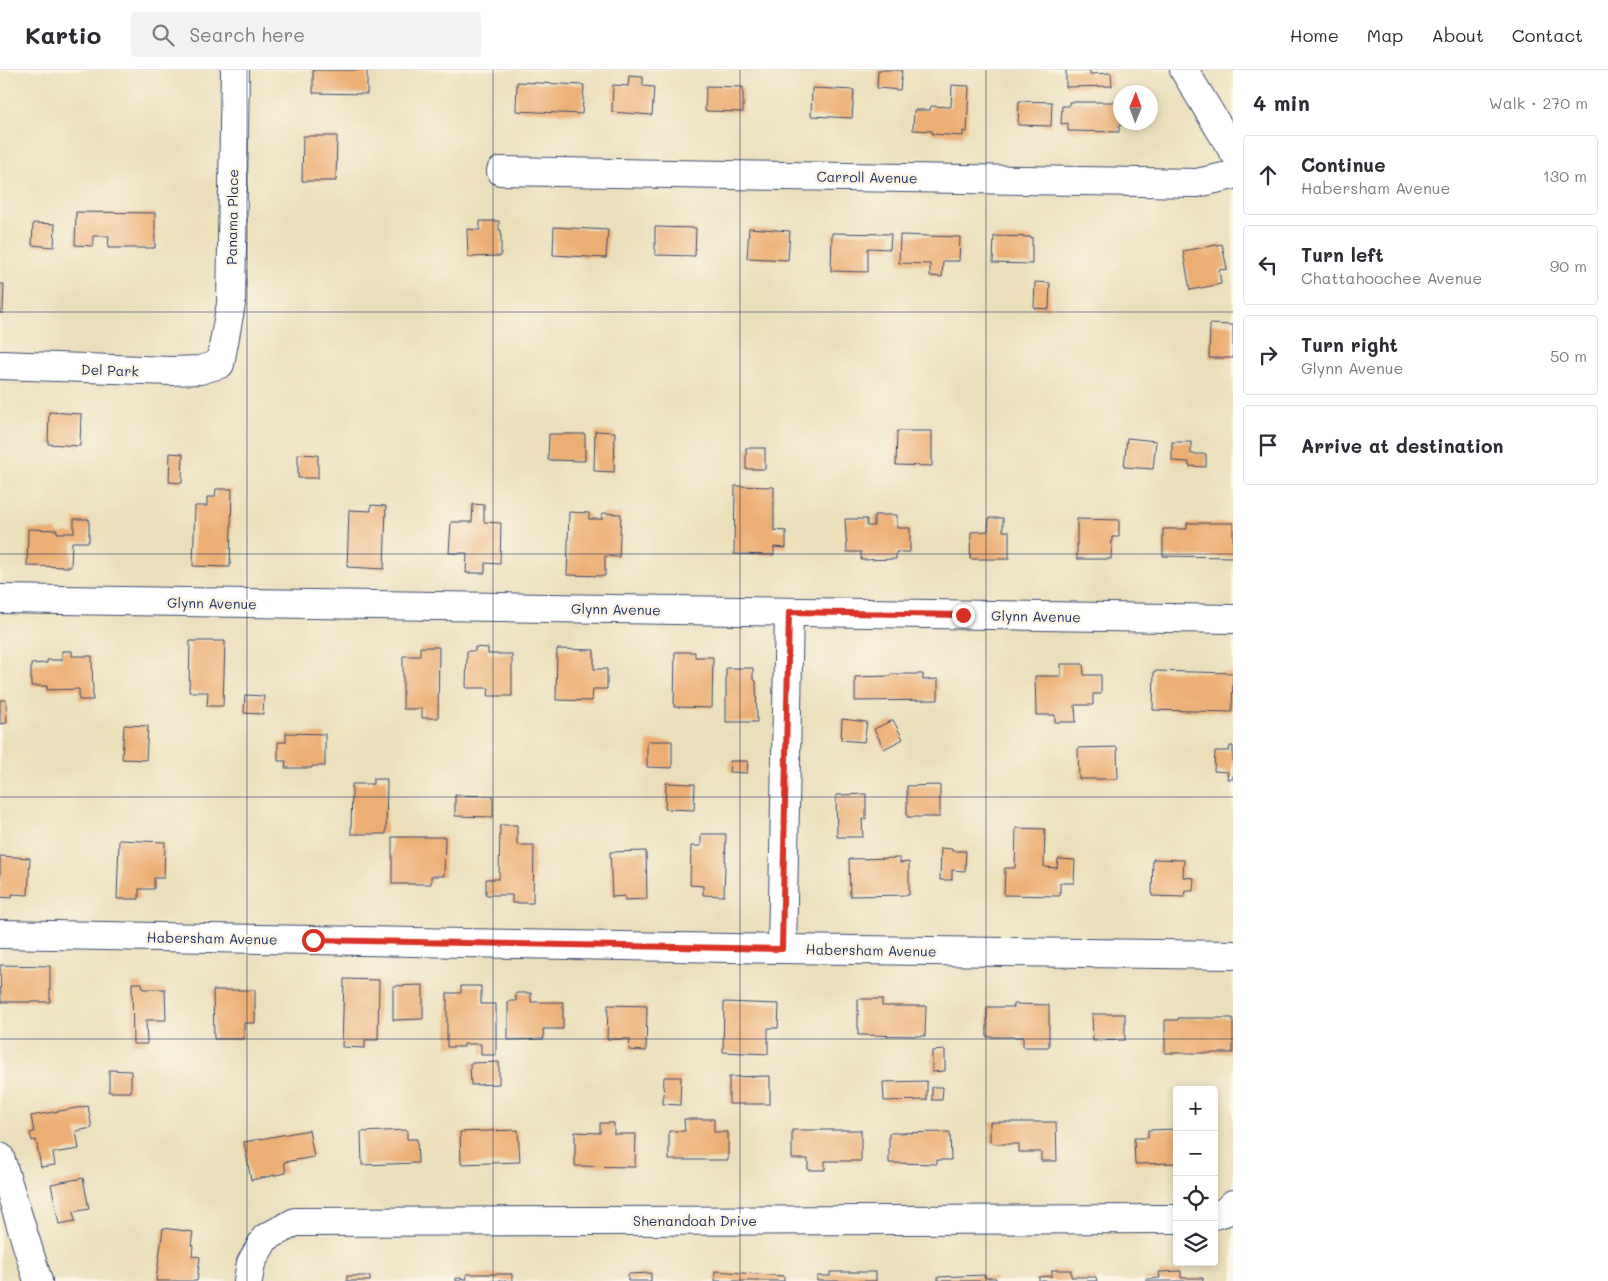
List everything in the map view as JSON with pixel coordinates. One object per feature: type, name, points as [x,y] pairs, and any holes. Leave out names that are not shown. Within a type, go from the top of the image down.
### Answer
[{"type":"street","name":"Panama Place","points":[[220,364],[231,304],[235,70]]},
{"type":"street","points":[[1184,70],[1233,151]]},
{"type":"street","name":"Carroll Avenue","points":[[501,171],[1197,183],[1233,175]]},
{"type":"street","name":"Del Park","points":[[0,365],[171,371],[200,370],[220,364]]},
{"type":"street","name":"Glynn Avenue","points":[[0,600],[1233,619]]},
{"type":"street","points":[[782,949],[789,612]]},
{"type":"street","name":"Habersham Avenue","points":[[0,934],[782,949],[1233,955]]},
{"type":"street","points":[[0,1157],[38,1281]]},
{"type":"street","points":[[1218,1214],[1225,1212],[1233,1204]]},
{"type":"street","name":"Shenandoah Drive","points":[[248,1281],[251,1263],[265,1238],[295,1222],[1173,1219]]},
{"type":"building","points":[[313,70],[367,70],[367,94],[313,93]]},
{"type":"building","points":[[878,70],[902,70],[900,90],[877,88]]},
{"type":"building","points":[[1066,70],[1090,70],[1090,74],[1111,73],[1112,86],[1066,87]]},
{"type":"building","points":[[629,76],[643,77],[643,86],[654,87],[652,115],[612,112],[613,85],[628,86]]},
{"type":"building","points":[[517,82],[584,85],[582,114],[516,111]]},
{"type":"building","points":[[952,85],[969,86],[967,132],[963,131],[963,136],[932,134],[932,131],[913,130],[914,110],[930,110],[931,106],[951,107]]},
{"type":"building","points":[[706,86],[743,87],[743,112],[705,111]]},
{"type":"building","points":[[812,88],[854,90],[852,118],[811,116]]},
{"type":"building","points":[[1019,101],[1052,102],[1051,126],[1018,125]]},
{"type":"building","points":[[1069,102],[1113,102],[1113,130],[1119,130],[1119,132],[1068,131],[1068,123],[1061,124],[1062,106],[1069,106]]},
{"type":"building","points":[[303,136],[337,136],[336,181],[302,181]]},
{"type":"building","points":[[76,212],[155,213],[155,248],[108,248],[109,236],[93,236],[93,246],[75,245]]},
{"type":"building","points":[[480,221],[499,221],[501,256],[468,257],[467,229],[480,230]]},
{"type":"building","points":[[33,223],[55,224],[54,247],[32,245]]},
{"type":"building","points":[[554,227],[608,230],[606,258],[553,255]]},
{"type":"building","points":[[655,227],[696,228],[695,256],[655,255]]},
{"type":"building","points":[[749,228],[790,231],[788,260],[747,258]]},
{"type":"building","points":[[832,233],[891,234],[890,249],[868,248],[868,272],[831,271]]},
{"type":"building","points":[[900,235],[960,237],[959,261],[943,261],[942,277],[930,276],[930,264],[899,263]]},
{"type":"building","points":[[994,236],[1032,237],[1032,264],[993,263]]},
{"type":"building","points":[[1222,244],[1227,269],[1219,270],[1221,284],[1190,290],[1183,251]]},
{"type":"building","points":[[1035,282],[1050,283],[1049,309],[1034,308]]},
{"type":"building","points":[[0,284],[4,284],[3,313],[0,313]]},
{"type":"building","points":[[1210,324],[1233,325],[1233,358],[1209,358]]},
{"type":"building","points":[[49,412],[81,414],[80,446],[48,444]]},
{"type":"building","points":[[595,431],[615,432],[614,472],[594,471]]},
{"type":"building","points":[[897,431],[932,431],[932,466],[896,465]]},
{"type":"building","points":[[549,434],[585,434],[585,461],[548,460]]},
{"type":"building","points":[[1127,438],[1156,441],[1153,469],[1124,467]]},
{"type":"building","points":[[1172,442],[1191,442],[1191,454],[1206,454],[1206,467],[1189,466],[1189,462],[1172,461]]},
{"type":"building","points":[[746,448],[765,448],[765,469],[746,469]]},
{"type":"building","points":[[170,453],[183,454],[182,483],[169,482]]},
{"type":"building","points":[[298,454],[318,455],[318,478],[298,478]]},
{"type":"building","points":[[735,486],[774,487],[774,530],[786,531],[786,548],[774,547],[774,555],[734,554]]},
{"type":"building","points":[[216,489],[232,489],[230,567],[193,566],[195,506],[207,506],[207,497],[215,497]]},
{"type":"building","points":[[473,504],[484,505],[484,522],[501,523],[500,564],[485,563],[485,573],[466,573],[467,553],[449,553],[451,522],[472,522]]},
{"type":"building","points":[[371,505],[386,506],[384,569],[347,567],[349,510],[371,511]]},
{"type":"building","points":[[569,512],[589,513],[589,519],[602,519],[602,513],[621,514],[619,557],[605,556],[605,576],[567,575]]},
{"type":"building","points":[[874,515],[897,515],[897,528],[910,528],[910,552],[896,552],[896,559],[861,560],[861,552],[847,552],[845,519],[867,519],[867,526],[874,526]]},
{"type":"building","points":[[989,518],[1003,518],[1003,531],[1009,531],[1009,559],[970,559],[971,532],[988,531]]},
{"type":"building","points":[[74,519],[89,519],[89,542],[72,542],[71,567],[27,566],[28,529],[57,530],[57,533],[74,533]]},
{"type":"building","points":[[1077,519],[1119,520],[1119,537],[1112,537],[1111,559],[1077,559]]},
{"type":"building","points":[[1187,523],[1233,523],[1233,557],[1163,556],[1163,529],[1187,529]]},
{"type":"building","points":[[190,641],[225,641],[223,706],[207,706],[208,692],[189,692]]},
{"type":"building","points":[[420,647],[439,647],[438,718],[422,718],[422,709],[403,709],[403,656],[420,656]]},
{"type":"building","points":[[475,647],[488,648],[488,654],[512,654],[512,696],[488,696],[489,688],[466,688],[467,651],[475,651]]},
{"type":"building","points":[[557,649],[594,650],[594,669],[607,669],[607,689],[593,689],[592,701],[556,700]]},
{"type":"building","points":[[62,651],[72,651],[72,656],[92,656],[93,700],[79,700],[79,689],[47,690],[47,686],[31,686],[31,664],[47,663],[47,660],[62,660]]},
{"type":"building","points":[[675,652],[695,652],[695,657],[713,657],[712,708],[674,707]]},
{"type":"building","points":[[1061,664],[1083,664],[1084,675],[1101,675],[1101,694],[1093,694],[1093,705],[1075,705],[1076,722],[1055,722],[1055,715],[1036,715],[1035,676],[1061,676]]},
{"type":"building","points":[[726,668],[753,668],[753,680],[756,681],[757,722],[726,722]]},
{"type":"building","points":[[1154,671],[1233,673],[1232,712],[1153,710]]},
{"type":"building","points":[[891,674],[923,674],[923,680],[938,679],[938,700],[855,701],[855,677],[890,676]]},
{"type":"building","points":[[245,695],[264,696],[263,714],[244,713]]},
{"type":"building","points":[[0,700],[6,700],[7,723],[0,724]]},
{"type":"building","points":[[842,719],[867,722],[864,742],[841,740]]},
{"type":"building","points":[[893,720],[903,739],[884,749],[874,729]]},
{"type":"building","points":[[124,725],[148,726],[146,760],[122,759]]},
{"type":"building","points":[[286,733],[325,734],[325,766],[285,768],[286,761],[278,761],[278,742],[286,742]]},
{"type":"building","points":[[647,741],[672,741],[672,768],[647,767]]},
{"type":"building","points":[[1230,746],[1233,746],[1233,779],[1227,779],[1228,772],[1214,771],[1215,751],[1229,751]]},
{"type":"building","points":[[1117,747],[1118,779],[1079,779],[1078,748]]},
{"type":"building","points":[[730,761],[748,761],[747,773],[729,772]]},
{"type":"building","points":[[373,779],[387,779],[386,834],[351,834],[352,784],[373,784]]},
{"type":"building","points":[[666,783],[695,784],[694,810],[665,809]]},
{"type":"building","points":[[940,785],[940,817],[907,817],[907,786]]},
{"type":"building","points":[[866,794],[866,819],[862,819],[863,837],[837,837],[836,795]]},
{"type":"building","points":[[455,795],[493,796],[493,817],[455,816]]},
{"type":"building","points":[[500,825],[517,825],[517,845],[534,845],[533,903],[512,903],[512,895],[486,895],[486,879],[499,879]]},
{"type":"building","points":[[1016,828],[1045,829],[1044,867],[1057,868],[1058,859],[1075,860],[1074,883],[1060,883],[1060,896],[1004,895],[1005,868],[1015,868]]},
{"type":"building","points":[[701,834],[726,834],[724,896],[703,895],[703,886],[690,885],[691,846],[701,846]]},
{"type":"building","points":[[392,837],[445,837],[444,876],[431,876],[431,884],[392,884]]},
{"type":"building","points":[[119,840],[165,842],[164,878],[154,878],[154,889],[139,889],[139,899],[117,899]]},
{"type":"building","points":[[941,848],[952,849],[952,851],[966,851],[965,871],[952,870],[952,880],[940,880]]},
{"type":"building","points":[[646,851],[647,899],[625,900],[625,896],[612,897],[610,852]]},
{"type":"building","points":[[0,856],[30,858],[28,895],[12,894],[12,898],[0,897]]},
{"type":"building","points":[[900,858],[900,863],[909,862],[909,895],[850,896],[849,859]]},
{"type":"building","points":[[1153,859],[1184,860],[1183,877],[1194,878],[1193,891],[1185,891],[1184,897],[1152,896]]},
{"type":"building","points":[[0,965],[50,966],[50,1002],[1,1002]]},
{"type":"building","points":[[344,979],[379,980],[378,1040],[365,1040],[365,1048],[342,1047]]},
{"type":"building","points":[[132,983],[142,983],[143,989],[165,989],[166,1020],[146,1020],[147,1044],[133,1044]]},
{"type":"building","points":[[423,985],[423,1019],[393,1020],[393,986]]},
{"type":"building","points":[[461,986],[481,986],[481,1004],[496,1004],[496,1055],[481,1055],[481,1044],[447,1047],[447,993],[461,993]]},
{"type":"building","points":[[213,990],[255,990],[255,1023],[244,1023],[244,1039],[214,1039]]},
{"type":"building","points":[[516,993],[531,993],[531,1002],[563,1002],[563,1029],[543,1029],[544,1039],[508,1040],[508,1001],[516,1001]]},
{"type":"building","points":[[858,999],[882,999],[882,1006],[926,1006],[925,1036],[858,1035]]},
{"type":"building","points":[[724,1002],[779,1004],[778,1028],[768,1028],[768,1054],[723,1052]]},
{"type":"building","points":[[1014,1004],[1049,1005],[1049,1047],[1023,1047],[1023,1037],[987,1037],[987,1007],[1014,1007]]},
{"type":"building","points":[[608,1005],[647,1006],[646,1051],[629,1050],[630,1039],[607,1039]]},
{"type":"building","points":[[1092,1014],[1125,1014],[1125,1040],[1093,1041]]},
{"type":"building","points":[[1178,1018],[1233,1018],[1233,1053],[1165,1053],[1165,1020],[1178,1020]]},
{"type":"building","points":[[945,1050],[945,1071],[932,1072],[932,1051]]},
{"type":"building","points":[[499,1062],[499,1084],[471,1085],[470,1063]]},
{"type":"building","points":[[109,1070],[131,1071],[131,1092],[109,1092]]},
{"type":"building","points":[[770,1076],[770,1104],[729,1104],[729,1077]]},
{"type":"building","points":[[664,1077],[681,1077],[680,1105],[663,1104]]},
{"type":"building","points":[[927,1081],[927,1100],[884,1101],[883,1082]]},
{"type":"building","points":[[932,1087],[943,1087],[942,1100],[932,1100]]},
{"type":"building","points":[[88,1106],[92,1128],[76,1131],[79,1149],[53,1153],[55,1165],[41,1167],[36,1140],[32,1141],[30,1133],[34,1132],[31,1116]]},
{"type":"building","points":[[684,1119],[714,1119],[714,1132],[728,1132],[728,1160],[669,1160],[669,1131],[685,1131]]},
{"type":"building","points":[[990,1122],[1056,1122],[1057,1161],[1041,1161],[1041,1152],[1019,1152],[1019,1144],[995,1144],[990,1142]]},
{"type":"building","points":[[600,1123],[614,1123],[614,1134],[636,1134],[635,1167],[575,1166],[575,1132],[600,1133]]},
{"type":"building","points":[[1173,1129],[1173,1163],[1135,1164],[1134,1138],[1148,1138],[1148,1130]]},
{"type":"building","points":[[309,1130],[314,1157],[284,1162],[286,1173],[251,1180],[244,1142]]},
{"type":"building","points":[[407,1130],[407,1139],[417,1139],[418,1163],[362,1165],[361,1132]]},
{"type":"building","points":[[518,1130],[520,1162],[461,1164],[460,1132]]},
{"type":"building","points":[[792,1130],[861,1130],[861,1161],[825,1161],[825,1170],[808,1170],[808,1159],[792,1159]]},
{"type":"building","points":[[950,1132],[951,1160],[937,1160],[937,1164],[889,1163],[889,1133]]},
{"type":"building","points":[[83,1178],[89,1209],[73,1212],[75,1221],[59,1224],[51,1184]]},
{"type":"building","points":[[163,1228],[193,1232],[192,1256],[200,1257],[197,1281],[156,1281]]},
{"type":"building","points":[[1052,1270],[1071,1270],[1071,1277],[1096,1277],[1097,1281],[1039,1281],[1039,1277],[1052,1276]]},
{"type":"building","points":[[715,1271],[784,1276],[784,1281],[715,1281]]},
{"type":"building","points":[[1181,1271],[1181,1278],[1203,1278],[1203,1281],[1146,1281],[1146,1279],[1160,1278],[1159,1272]]},
{"type":"building","points":[[830,1272],[876,1272],[876,1281],[817,1281],[817,1276],[830,1276]]},
{"type":"building","points":[[651,1273],[651,1281],[628,1281],[628,1274]]},
{"type":"building","points":[[466,1274],[512,1274],[512,1281],[456,1281],[456,1278],[467,1279]]},
{"type":"building","points":[[985,1275],[985,1278],[996,1278],[996,1281],[938,1281],[938,1277]]},
{"type":"building","points":[[347,1276],[370,1276],[370,1281],[347,1281]]},
{"type":"route","points":[[313,940],[782,949],[789,612],[963,615]]}]
